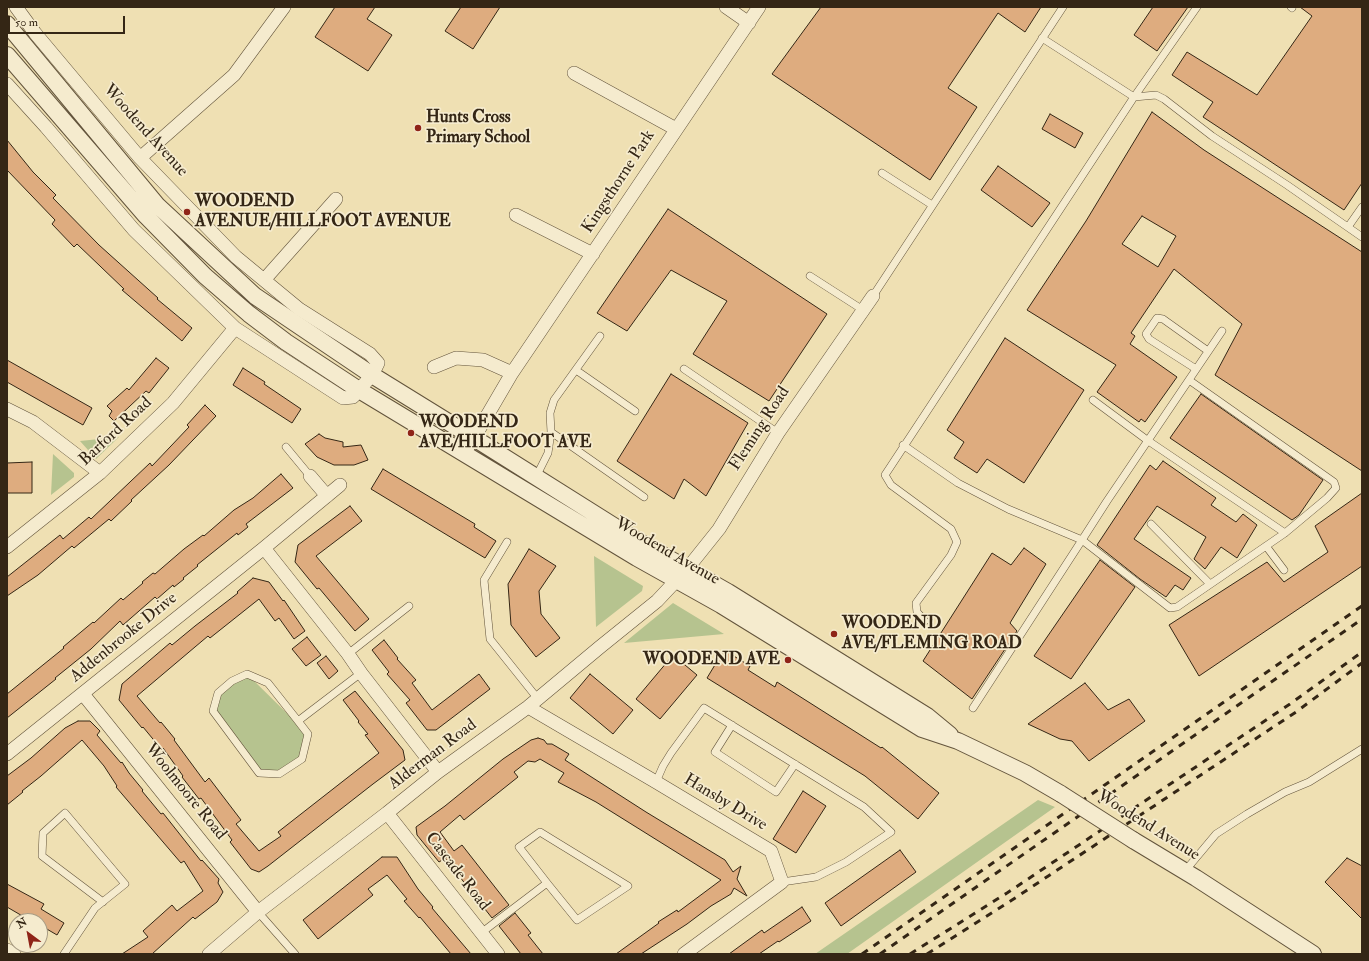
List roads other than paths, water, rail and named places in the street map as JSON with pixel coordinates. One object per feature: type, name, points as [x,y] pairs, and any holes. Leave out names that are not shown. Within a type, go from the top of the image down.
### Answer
[{"type":"street","name":"Woodend Avenue","points":[[16,7],[35,33],[140,158],[236,257],[299,309],[370,354],[378,364],[372,375]]},
{"type":"street","points":[[140,158],[234,75],[284,7]]},
{"type":"street","points":[[726,7],[749,23]]},
{"type":"street","name":"Kingsthorne Park","points":[[464,453],[512,373],[759,7]]},
{"type":"street","name":"Woodend Avenue","points":[[7,24],[157,204],[255,296],[372,375],[633,538],[728,592],[927,716],[958,741]]},
{"type":"street","name":"Woodend Avenue","points":[[7,55],[146,216],[205,276],[249,314],[286,342],[359,390],[637,558],[721,605],[922,729],[958,741],[1025,774],[1061,794],[1313,954]]},
{"type":"street","name":"Kingsthorne Park","points":[[574,73],[676,129]]},
{"type":"street","points":[[7,84],[134,230],[235,328],[343,398],[353,397],[372,375]]},
{"type":"street","points":[[264,280],[336,199]]},
{"type":"street","name":"Kingsthorne Park","points":[[516,215],[593,254]]},
{"type":"street","name":"Fleming Road","points":[[676,581],[719,529],[778,433],[872,296]]},
{"type":"street","name":"Barford Road","points":[[7,547],[100,473],[173,403],[235,328]]},
{"type":"street","points":[[434,367],[456,358],[483,360],[512,373]]},
{"type":"street","points":[[7,408],[33,422],[100,473]]},
{"type":"street","points":[[310,476],[327,496]]},
{"type":"street","name":"Addenbrooke Drive","points":[[7,754],[264,548],[340,485]]},
{"type":"street","points":[[264,548],[348,654],[438,772]]},
{"type":"street","name":"Alderman Road","points":[[209,954],[258,912],[438,772],[533,703],[657,601],[676,581]]},
{"type":"street","name":"Woolmoore Road","points":[[83,694],[258,912]]},
{"type":"street","name":"Hansby Drive","points":[[533,703],[656,782],[771,851],[782,882]]},
{"type":"street","name":"Cascade Road","points":[[387,813],[498,954]]},
{"type":"street","points":[[684,954],[782,882]]},
{"type":"street","points":[[7,950],[14,954]]},
{"type":"lane","points":[[872,296],[1063,7]]},
{"type":"lane","points":[[925,621],[917,612],[916,602],[951,555],[957,542],[951,529],[891,485],[885,475],[1134,97],[1197,7]]},
{"type":"lane","points":[[1042,38],[1134,97],[1156,95],[1164,99],[1212,136],[1287,185],[1362,237]]},
{"type":"lane","points":[[882,173],[932,205]]},
{"type":"lane","points":[[1348,227],[1362,207]]},
{"type":"lane","points":[[810,276],[862,310]]},
{"type":"lane","points":[[1196,369],[1149,339],[1146,334],[1157,318],[1163,319],[1208,351]]},
{"type":"lane","points":[[973,708],[1147,440],[1222,331]]},
{"type":"lane","points":[[536,477],[548,453],[551,432],[550,413],[554,400],[600,336]]},
{"type":"lane","points":[[684,369],[778,433]]},
{"type":"lane","points":[[576,370],[635,411]]},
{"type":"lane","points":[[903,446],[958,483],[1008,508],[1082,540],[1170,608],[1177,607],[1285,533],[1327,498],[1336,488],[1334,482],[1189,380]]},
{"type":"lane","points":[[1093,400],[1147,440],[1285,533]]},
{"type":"lane","points":[[551,432],[644,496]]},
{"type":"lane","points":[[286,447],[310,476]]},
{"type":"lane","points":[[1151,524],[1210,584]]},
{"type":"lane","points":[[507,542],[484,580],[490,639],[533,703]]},
{"type":"lane","points":[[1266,546],[1284,570]]},
{"type":"lane","points":[[348,654],[409,606]]},
{"type":"lane","points":[[298,721],[361,673]]},
{"type":"lane","points":[[247,674],[268,683],[298,721],[308,734],[302,759],[279,774],[259,773],[213,711],[218,693],[232,681],[247,674]]},
{"type":"lane","points":[[656,782],[671,753],[704,708],[864,807],[892,832],[846,862],[816,877],[782,882]]},
{"type":"lane","points":[[732,725],[715,752],[776,792],[795,764]]},
{"type":"lane","points":[[1185,872],[1216,834],[1247,814],[1286,792],[1310,782],[1362,749]]},
{"type":"lane","points":[[64,954],[94,908],[103,902],[125,884],[65,813],[44,833],[42,856],[103,902]]},
{"type":"lane","points":[[540,832],[628,886],[577,920],[547,883],[519,846],[540,832]]},
{"type":"lane","points":[[481,933],[547,883]]},
{"type":"lane","points":[[258,912],[295,954]]},
{"type":"railway","points":[[862,954],[1362,606]]},
{"type":"railway","points":[[880,954],[1362,619]]},
{"type":"railway","points":[[910,954],[1007,893],[1290,704],[1362,652]]},
{"type":"railway","points":[[927,954],[1012,900],[1296,712],[1362,663]]},
{"type":"place","name":"Hunts Cross Primary School","points":[[418,128]]},
{"type":"place","name":"WOODEND AVENUE/HILLFOOT AVENUE","points":[[187,212]]},
{"type":"place","name":"WOODEND AVE/HILLFOOT AVE","points":[[411,433]]},
{"type":"place","name":"WOODEND AVE/FLEMING ROAD","points":[[834,634]]},
{"type":"place","name":"WOODEND AVE","points":[[788,660]]}]
